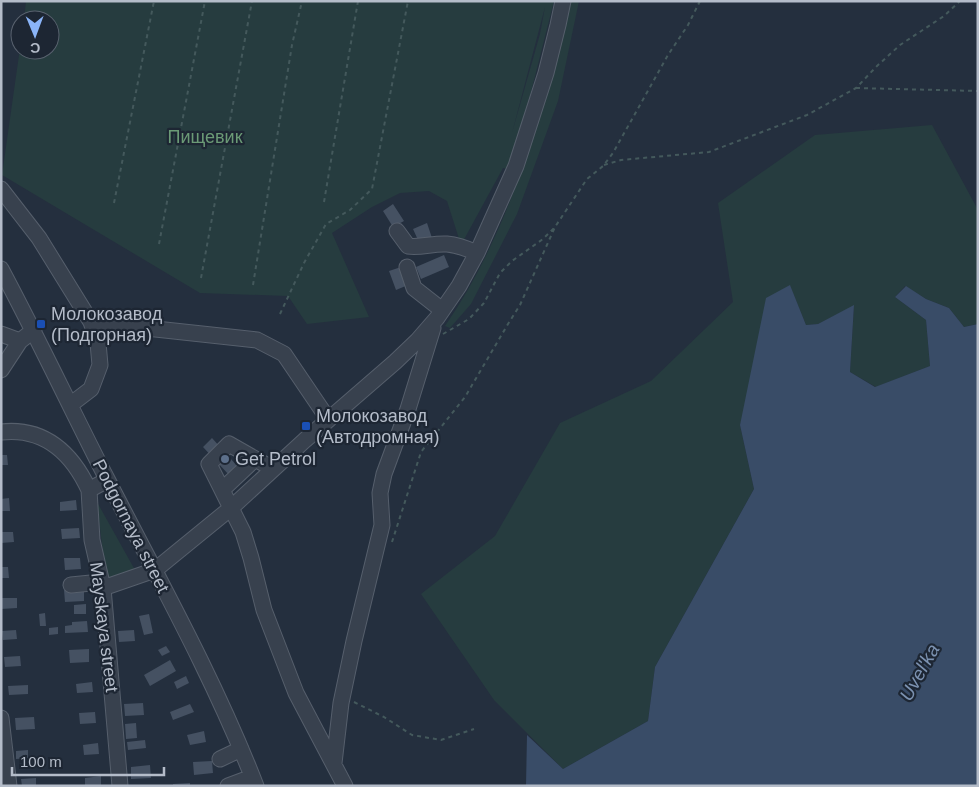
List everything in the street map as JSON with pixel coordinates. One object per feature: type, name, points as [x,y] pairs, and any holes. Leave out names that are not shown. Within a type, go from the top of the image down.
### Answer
[{"type":"street","points":[[70,585],[102,585],[155,570],[231,508],[417,341],[459,286],[477,253],[516,166],[546,72],[563,1]]},
{"type":"street","points":[[3,198],[39,238],[91,322],[98,343],[100,365],[91,389],[70,405]]},
{"type":"street","points":[[397,232],[408,246],[417,248],[446,244],[463,247],[477,253]]},
{"type":"street","points":[[407,267],[414,288],[439,314]]},
{"type":"street","name":"Podgornaya street","points":[[1,269],[34,330],[107,480],[155,570],[241,749],[254,782]]},
{"type":"street","points":[[334,763],[343,696],[354,641],[382,525],[380,493],[384,474],[408,409],[428,340],[439,314]]},
{"type":"street","points":[[91,322],[257,340],[284,354],[328,419]]},
{"type":"street","points":[[1,370],[20,340],[34,330]]},
{"type":"street","points":[[1,334],[20,340]]},
{"type":"street","points":[[1,432],[29,432],[48,440],[75,465],[89,490],[107,480]]},
{"type":"street","points":[[273,469],[229,444],[209,464],[242,532],[251,558],[264,610],[296,693],[312,727],[334,763],[345,786]]},
{"type":"street","points":[[220,486],[251,456]]},
{"type":"street","name":"Mayskaya street","points":[[89,490],[92,540],[102,585],[97,607],[120,786]]},
{"type":"street","points":[[1,718],[9,786]]},
{"type":"street","points":[[220,759],[241,749]]},
{"type":"street","points":[[228,786],[254,782]]},
{"type":"path","points":[[114,202],[154,1]]},
{"type":"path","points":[[158,244],[205,1]]},
{"type":"path","points":[[201,278],[252,1]]},
{"type":"path","points":[[253,285],[292,45],[302,1]]},
{"type":"path","points":[[324,202],[358,1]]},
{"type":"path","points":[[280,314],[304,262],[326,224],[350,210],[372,189],[408,1]]},
{"type":"path","points":[[392,543],[421,452],[466,397],[520,305],[555,227],[587,179],[613,153],[668,55],[688,25],[700,1]]},
{"type":"path","points":[[602,166],[621,160],[708,152],[807,115],[856,88],[900,44],[944,16],[960,1]]},
{"type":"path","points":[[856,88],[978,91]]},
{"type":"path","points":[[428,340],[450,332],[469,320],[484,303],[500,273],[512,261],[543,239],[555,227]]},
{"type":"path","points":[[343,696],[384,717],[412,735],[441,740],[474,729]]},
{"type":"green space","name":"Пищевик","points":[[26,1],[554,1],[509,169],[503,168],[461,245],[447,201],[429,191],[400,193],[372,207],[332,233],[369,317],[307,324],[288,296],[200,293],[2,175],[18,60],[60,60],[60,10],[25,10]],"holes":[[[545,7],[540,34],[512,133]]]},
{"type":"green space","points":[[570,1],[579,1],[558,101],[517,214],[471,304],[450,328],[445,326],[485,258],[516,187],[549,86]]},
{"type":"green space","points":[[932,125],[978,210],[978,324],[964,327],[949,308],[926,299],[905,286],[895,297],[926,320],[930,366],[876,387],[850,372],[854,306],[818,324],[806,325],[790,286],[740,425],[754,489],[655,667],[648,721],[563,769],[494,700],[421,594],[495,536],[560,423],[651,381],[733,302],[718,203],[815,135]]},
{"type":"green space","points":[[97,502],[135,570],[106,579]]},
{"type":"water","name":"Uvel'ka","points":[[790,285],[806,325],[818,324],[854,305],[850,372],[875,387],[930,366],[926,320],[895,297],[906,286],[926,299],[949,308],[964,327],[978,324],[978,786],[526,786],[527,735],[563,769],[648,721],[655,667],[754,489],[740,425],[766,298]]},
{"type":"building","points":[[393,204],[404,221],[393,227],[383,211]]},
{"type":"building","points":[[427,223],[432,238],[422,242],[421,239],[418,240],[413,229]]},
{"type":"building","points":[[444,255],[449,267],[421,279],[416,267]]},
{"type":"building","points":[[401,267],[408,285],[396,290],[389,271]]},
{"type":"building","points":[[212,438],[239,468],[230,476],[203,447]]},
{"type":"building","points":[[1,455],[7,455],[8,465],[1,465]]},
{"type":"building","points":[[9,498],[10,511],[1,511],[1,499]]},
{"type":"building","points":[[76,500],[77,510],[60,511],[60,502]]},
{"type":"building","points":[[79,528],[80,538],[62,539],[61,529]]},
{"type":"building","points":[[1,532],[13,532],[14,542],[1,543]]},
{"type":"building","points":[[64,558],[80,558],[81,569],[65,570]]},
{"type":"building","points":[[1,567],[8,567],[9,578],[1,578]]},
{"type":"building","points":[[84,589],[84,601],[65,602],[64,590]]},
{"type":"building","points":[[1,598],[17,598],[17,608],[1,609]]},
{"type":"building","points":[[86,604],[86,614],[74,614],[74,605]]},
{"type":"building","points":[[45,613],[46,626],[40,626],[39,614]]},
{"type":"building","points":[[149,614],[153,633],[144,635],[139,616]]},
{"type":"building","points":[[87,621],[88,632],[65,633],[65,626],[72,625],[72,622]]},
{"type":"building","points":[[58,627],[58,634],[49,635],[49,628]]},
{"type":"building","points":[[16,630],[17,639],[3,640],[2,631]]},
{"type":"building","points":[[134,630],[135,641],[119,642],[118,631]]},
{"type":"building","points":[[166,646],[170,652],[162,656],[158,650]]},
{"type":"building","points":[[89,649],[89,662],[70,663],[69,650]]},
{"type":"building","points":[[20,656],[21,666],[5,667],[4,657]]},
{"type":"building","points":[[170,660],[176,671],[150,686],[144,675]]},
{"type":"building","points":[[186,676],[189,683],[177,689],[174,682]]},
{"type":"building","points":[[92,682],[93,692],[77,693],[76,684]]},
{"type":"building","points":[[28,685],[28,694],[9,695],[8,686]]},
{"type":"building","points":[[143,703],[144,715],[125,716],[124,704]]},
{"type":"building","points":[[190,704],[194,712],[173,720],[170,712]]},
{"type":"building","points":[[95,712],[96,723],[80,724],[79,713]]},
{"type":"building","points":[[34,717],[35,729],[16,730],[15,718]]},
{"type":"building","points":[[136,723],[137,738],[126,739],[125,724]]},
{"type":"building","points":[[204,731],[206,742],[190,745],[187,735]]},
{"type":"building","points":[[145,740],[146,748],[128,750],[127,742]]},
{"type":"building","points":[[98,743],[99,754],[84,755],[83,745]]},
{"type":"building","points":[[28,750],[28,758],[16,759],[16,751]]},
{"type":"building","points":[[212,761],[213,773],[194,775],[193,762]]},
{"type":"building","points":[[150,765],[151,778],[131,779],[131,767]]},
{"type":"building","points":[[101,776],[101,785],[85,786],[85,778]]},
{"type":"building","points":[[36,778],[36,786],[22,786],[21,779]]},
{"type":"building","points":[[190,783],[190,786],[173,786],[173,784]]},
{"type":"place","name":"Молокозавод (Подгорная)","points":[[41,324]]},
{"type":"place","name":"Молокозавод (Автодромная)","points":[[306,426]]},
{"type":"place","name":"Get Petrol","points":[[225,459]]}]
